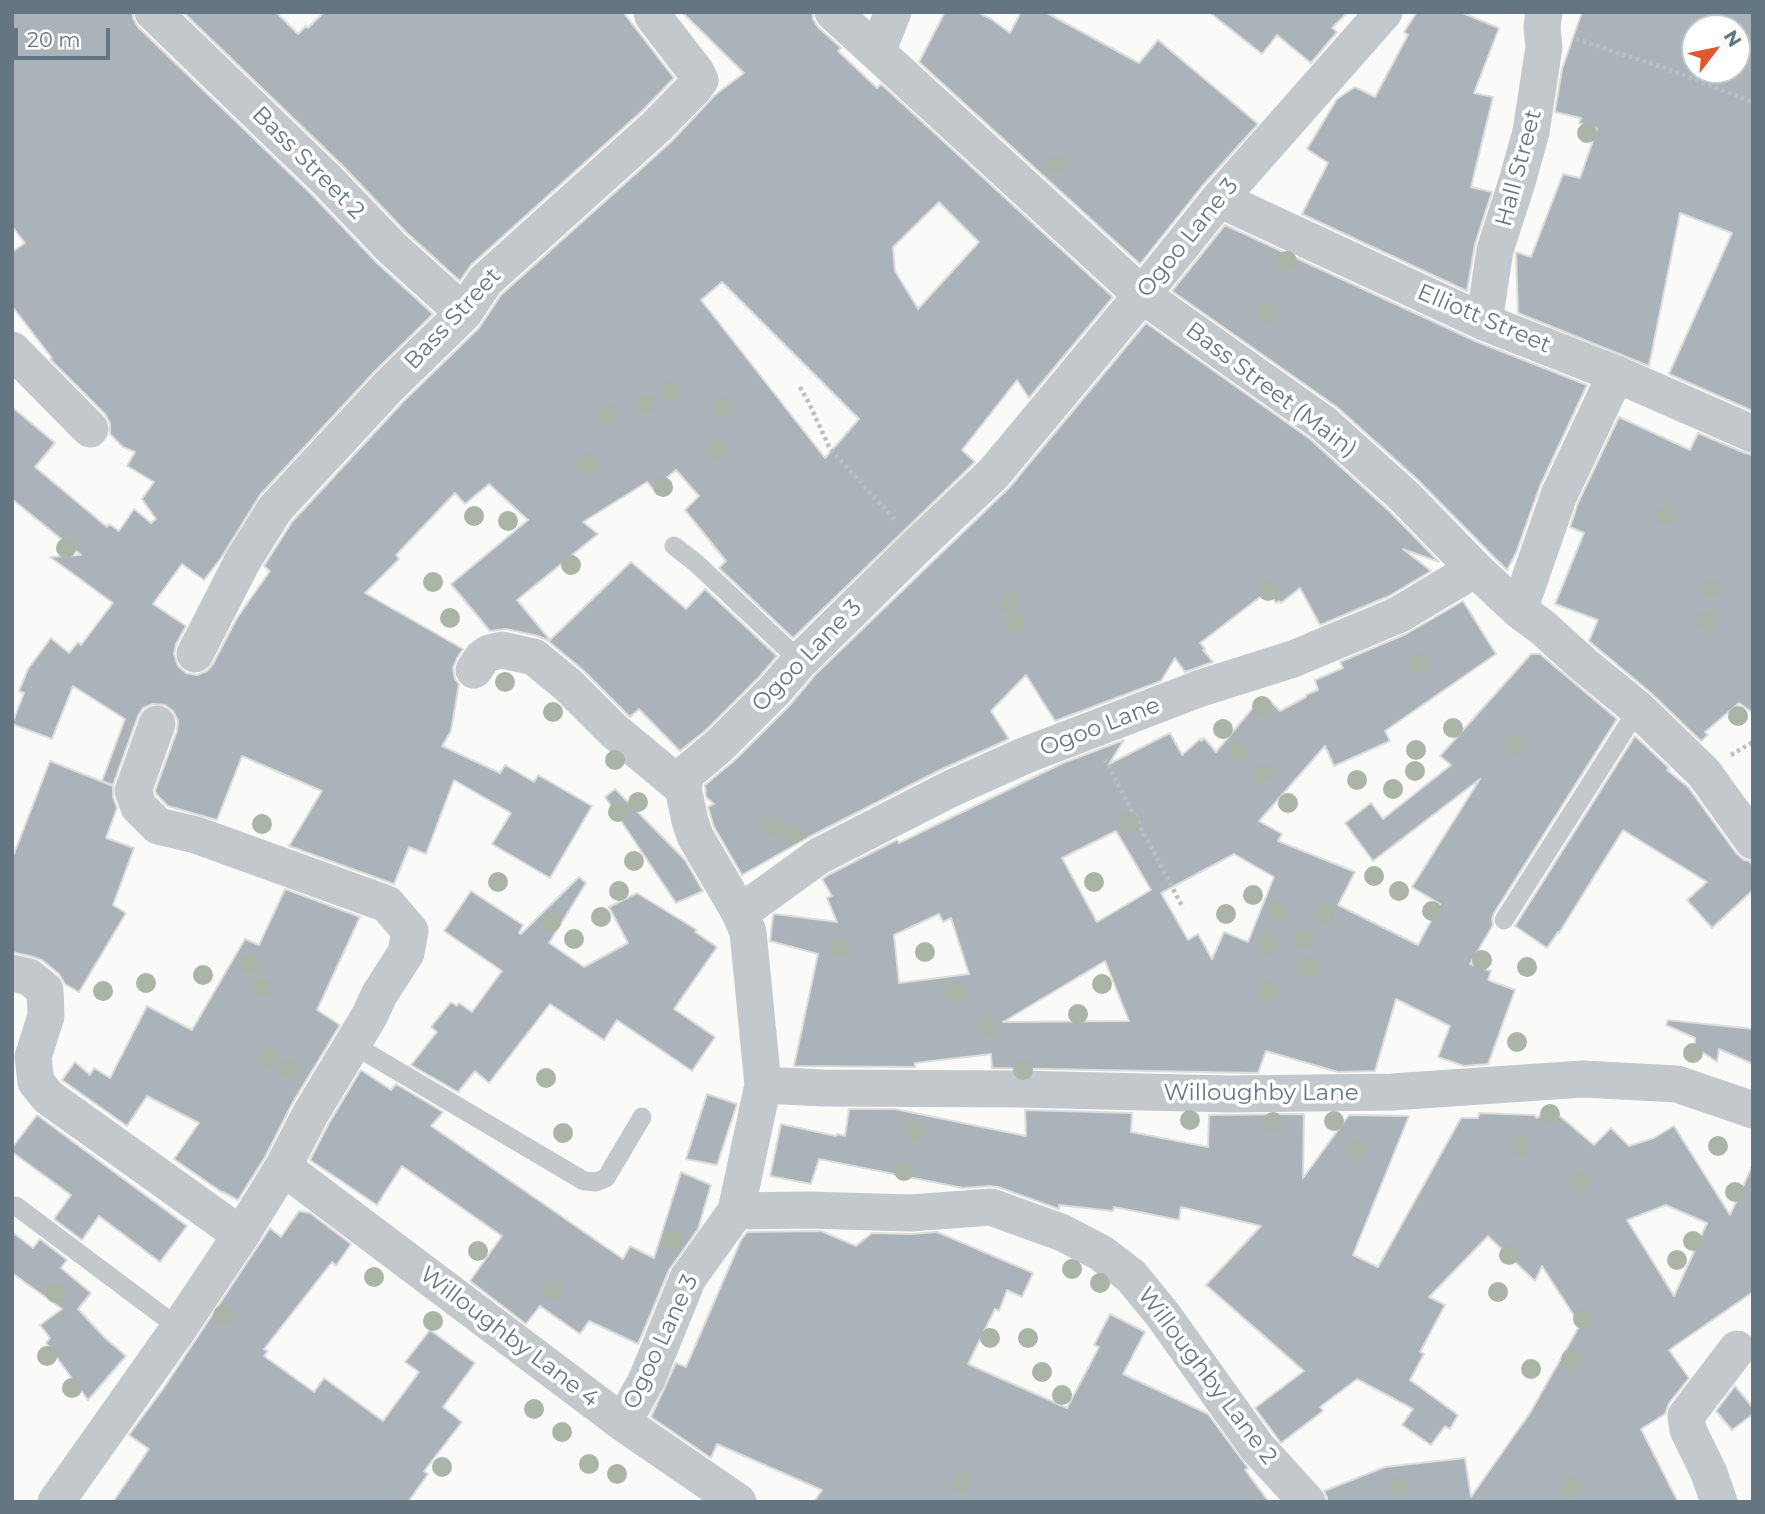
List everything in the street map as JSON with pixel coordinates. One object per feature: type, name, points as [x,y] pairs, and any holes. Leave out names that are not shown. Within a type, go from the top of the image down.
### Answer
[{"type":"street","name":"Bass Street 2","points":[[153,12],[327,180],[392,248],[464,313]]},
{"type":"street","name":"Bass Street","points":[[195,654],[242,562],[275,509],[389,386],[464,313],[485,281],[657,126],[695,88],[700,80],[696,72],[652,12]]},
{"type":"street","name":"Bass Street (Main)","points":[[833,12],[1142,295],[1323,423],[1404,496],[1519,610],[1638,709],[1704,773],[1753,841]]},
{"type":"street","points":[[877,52],[893,12]]},
{"type":"street","name":"Ogoo Lane 3","points":[[623,1423],[648,1378],[688,1278],[736,1212],[764,1085],[748,932],[740,913],[695,836],[683,788],[688,772],[775,690],[800,661],[994,473],[1219,199],[1384,12]]},
{"type":"street","name":"Hall Street","points":[[1484,322],[1495,250],[1531,132],[1544,47],[1533,17]]},
{"type":"street","name":"Elliott Street","points":[[1219,199],[1484,322],[1616,374],[1753,434]]},
{"type":"street","points":[[12,350],[90,429]]},
{"type":"street","points":[[1519,610],[1559,495],[1616,374]]},
{"type":"street","name":"Ogoo Lane","points":[[740,913],[819,856],[950,789],[1090,730],[1201,688],[1293,659],[1398,615],[1475,569]]},
{"type":"street","points":[[474,670],[489,653],[502,650],[534,657],[568,685],[613,730],[683,788]]},
{"type":"street","points":[[56,1502],[241,1235],[406,953],[410,931],[387,904],[196,835],[158,826],[139,807],[133,791],[156,724]]},
{"type":"street","points":[[12,973],[29,977],[45,990],[46,1016],[33,1057],[36,1082],[48,1097],[241,1235]]},
{"type":"street","name":"Willoughby Lane","points":[[764,1085],[1229,1094],[1392,1092],[1583,1079],[1676,1084],[1753,1110]]},
{"type":"street","name":"Willoughby Lane 4","points":[[282,1167],[623,1423],[738,1502]]},
{"type":"street","name":"Willoughby Lane 2","points":[[736,1212],[808,1210],[911,1213],[991,1207],[1063,1233],[1101,1254],[1130,1276],[1163,1315],[1257,1447],[1307,1502]]},
{"type":"street","points":[[1719,1502],[1709,1473],[1688,1430],[1686,1416],[1737,1349]]},
{"type":"lane","points":[[674,546],[696,563],[800,661]]},
{"type":"lane","points":[[1504,920],[1638,709]]},
{"type":"lane","points":[[352,1044],[584,1181],[596,1182],[606,1178],[642,1117]]},
{"type":"lane","points":[[16,1206],[179,1328]]},
{"type":"path","points":[[1533,17],[1753,102]]},
{"type":"path","points":[[800,387],[830,449],[918,545]]},
{"type":"path","points":[[1090,730],[1183,908]]},
{"type":"building","points":[[12,12],[133,12],[138,27],[312,195],[377,263],[433,314],[374,372],[260,495],[204,580],[182,564],[153,604],[186,626],[176,644],[174,654],[178,666],[186,673],[197,675],[207,671],[213,664],[237,618],[270,571],[264,566],[292,522],[404,401],[479,328],[501,295],[671,142],[715,95],[744,73],[682,12],[813,12],[813,19],[818,27],[841,48],[838,51],[877,88],[881,84],[1113,297],[1029,398],[1017,380],[962,450],[975,462],[793,638],[719,568],[726,561],[685,510],[699,496],[676,470],[653,489],[647,482],[583,522],[598,534],[517,600],[550,640],[631,562],[686,609],[705,589],[777,656],[706,730],[680,751],[639,709],[630,717],[583,670],[547,640],[506,629],[490,631],[451,584],[528,520],[489,484],[465,504],[455,493],[396,555],[399,559],[365,593],[463,649],[453,668],[459,684],[451,731],[442,746],[500,773],[505,765],[534,782],[538,775],[592,806],[550,878],[492,844],[511,813],[454,780],[426,854],[409,847],[394,884],[289,846],[322,791],[242,756],[217,820],[168,806],[155,791],[177,731],[178,721],[173,711],[165,705],[153,704],[143,708],[113,785],[102,781],[125,719],[73,686],[52,739],[12,724],[24,693],[19,691],[28,669],[51,638],[69,653],[78,642],[81,645],[113,603],[50,557],[81,555],[12,499],[12,407],[55,443],[35,467],[107,527],[109,524],[119,531],[134,509],[151,523],[156,519],[142,499],[154,482],[127,466],[135,452],[123,447],[110,434],[110,423],[105,414],[50,359],[52,358],[12,306],[12,252],[25,243],[12,226]],"holes":[[[939,202],[979,242],[918,309],[895,271],[893,247]],[[722,282],[859,419],[825,458],[701,300]]]},
{"type":"building","points":[[183,12],[276,12],[298,34],[324,12],[623,12],[674,78],[642,111],[471,265],[460,281],[407,233],[342,165]]},
{"type":"building","points":[[945,12],[977,12],[1010,33],[1021,12],[1045,12],[1139,63],[1158,40],[1258,124],[1203,185],[1140,264],[919,62]]},
{"type":"building","points":[[1209,12],[1348,12],[1332,28],[1337,32],[1311,63],[1277,35],[1262,54]]},
{"type":"building","points":[[1417,12],[1460,12],[1499,28],[1474,93],[1493,97],[1471,187],[1492,192],[1475,244],[1467,291],[1302,214],[1328,163],[1307,149],[1337,99],[1355,87],[1375,97],[1408,35],[1404,32]]},
{"type":"building","points":[[1582,12],[1753,12],[1753,411],[1669,374],[1732,233],[1680,213],[1649,366],[1518,313],[1516,252],[1531,257],[1563,174],[1580,178],[1597,129],[1579,123],[1581,118],[1555,112],[1562,69]]},
{"type":"building","points":[[1225,225],[1475,341],[1587,385],[1540,486],[1516,553],[1507,570],[1418,480],[1337,407],[1172,291]]},
{"type":"building","points":[[1146,323],[1310,439],[1389,511],[1439,562],[1403,549],[1431,571],[1389,596],[1320,625],[1300,588],[1281,603],[1276,603],[1268,591],[1200,643],[1213,662],[1185,672],[1175,658],[1161,681],[1055,721],[1026,675],[991,711],[1009,739],[940,770],[809,837],[742,875],[714,827],[708,807],[714,804],[706,797],[705,785],[735,760],[790,705],[815,675],[1009,488]]},
{"type":"building","points":[[1619,417],[1690,450],[1698,433],[1753,455],[1753,713],[1739,703],[1705,732],[1708,735],[1701,741],[1651,693],[1589,641],[1598,620],[1555,604],[1584,533],[1570,527],[1578,503]]},
{"type":"building","points":[[1463,601],[1496,654],[1385,731],[1390,741],[1334,766],[1325,746],[1259,821],[1282,834],[1278,841],[1355,872],[1338,905],[1418,945],[1440,904],[1412,887],[1480,779],[1373,861],[1345,823],[1371,803],[1383,819],[1451,765],[1440,756],[1531,654],[1540,654],[1617,719],[1494,913],[1493,925],[1470,964],[1491,971],[1488,980],[1515,990],[1488,1064],[1464,1066],[1438,1057],[1450,1026],[1396,999],[1375,1071],[1338,1072],[1266,1051],[1258,1073],[992,1068],[991,1054],[915,1063],[915,1067],[794,1066],[818,954],[770,941],[773,915],[837,922],[827,898],[832,896],[822,879],[897,840],[899,843],[1063,763],[1124,740],[1109,764],[1170,733],[1182,755],[1204,738],[1216,752],[1261,698],[1267,704],[1270,701],[1280,711],[1318,690],[1315,680],[1343,668],[1340,662],[1406,634]],"holes":[[[1116,831],[1151,890],[1097,922],[1062,858]],[[1234,854],[1274,877],[1248,942],[1224,932],[1212,959],[1198,934],[1188,940],[1161,893]],[[939,914],[943,922],[951,918],[969,974],[899,983],[894,935]],[[1105,961],[1129,1021],[1003,1022]]]},
{"type":"building","points":[[1635,736],[1669,768],[1667,770],[1688,787],[1736,853],[1753,866],[1753,890],[1712,928],[1687,900],[1707,882],[1623,830],[1547,948],[1515,926]]},
{"type":"building","points":[[50,761],[113,786],[117,808],[106,838],[134,848],[113,905],[126,913],[79,992],[65,984],[59,974],[42,960],[12,952],[12,859]]},
{"type":"building","points":[[615,789],[685,860],[703,891],[676,903],[605,797]]},
{"type":"building","points":[[579,877],[586,883],[549,943],[584,967],[628,943],[609,907],[637,893],[697,930],[695,932],[717,947],[674,1009],[715,1037],[692,1071],[617,1020],[604,1040],[550,1004],[489,1083],[475,1071],[458,1092],[411,1065],[437,1032],[431,1027],[451,1002],[457,1006],[459,1003],[472,1012],[502,971],[444,931],[471,891],[523,925],[519,933],[521,934]]},
{"type":"building","points":[[285,889],[360,917],[317,1010],[340,1025],[238,1200],[223,1193],[174,1159],[199,1123],[147,1096],[127,1126],[62,1080],[75,1062],[90,1075],[94,1068],[110,1078],[147,1006],[192,1030],[245,939],[259,945]]},
{"type":"building","points":[[1668,1020],[1753,1029],[1753,1064],[1719,1049],[1717,1062],[1695,1047],[1695,1038],[1666,1025]]},
{"type":"building","points":[[361,1070],[391,1090],[396,1084],[443,1112],[431,1126],[623,1259],[630,1246],[654,1258],[681,1172],[711,1185],[698,1229],[669,1270],[638,1344],[589,1321],[580,1334],[540,1306],[526,1324],[470,1281],[502,1236],[402,1166],[377,1205],[310,1160]]},
{"type":"building","points":[[707,1094],[737,1104],[717,1165],[686,1159]]},
{"type":"building","points":[[849,1109],[895,1109],[1026,1136],[1025,1110],[1132,1113],[1131,1132],[1208,1147],[1209,1115],[1304,1114],[1303,1178],[1349,1115],[1409,1116],[1353,1255],[1378,1267],[1461,1118],[1478,1118],[1479,1113],[1534,1115],[1537,1118],[1561,1117],[1594,1145],[1611,1128],[1629,1146],[1654,1138],[1674,1126],[1730,1215],[1753,1164],[1753,1292],[1669,1350],[1689,1378],[1669,1403],[1665,1414],[1641,1429],[1678,1502],[1327,1502],[1324,1491],[1385,1467],[1465,1458],[1471,1497],[1530,1413],[1580,1325],[1542,1266],[1535,1281],[1488,1236],[1429,1297],[1445,1305],[1420,1352],[1424,1354],[1410,1380],[1458,1415],[1450,1429],[1445,1426],[1431,1445],[1402,1425],[1413,1409],[1357,1379],[1320,1407],[1323,1411],[1281,1443],[1255,1408],[1304,1371],[1206,1285],[1261,1226],[1181,1207],[1179,1220],[1114,1207],[1113,1211],[1059,1205],[1059,1209],[998,1187],[963,1188],[819,1159],[811,1184],[770,1176],[781,1124],[845,1136]],"holes":[[[1666,1205],[1707,1223],[1674,1296],[1627,1220]]]},
{"type":"building","points":[[37,1115],[187,1226],[160,1262],[99,1216],[82,1240],[54,1219],[71,1195],[12,1152],[12,1148]]},
{"type":"building","points":[[299,1211],[310,1213],[351,1244],[336,1266],[332,1262],[264,1349],[268,1351],[264,1356],[314,1392],[324,1378],[383,1421],[419,1372],[405,1362],[430,1330],[475,1363],[443,1407],[462,1422],[424,1471],[428,1474],[408,1502],[113,1502],[149,1449],[129,1435],[163,1389],[270,1228],[281,1237]]},
{"type":"building","points":[[821,1231],[856,1246],[872,1233],[937,1232],[1033,1273],[1022,1297],[1007,1290],[999,1311],[995,1309],[968,1364],[1067,1408],[1099,1347],[1094,1345],[1110,1314],[1145,1332],[1123,1374],[1208,1414],[1248,1468],[1245,1470],[1269,1502],[814,1502],[822,1490],[717,1444],[711,1458],[651,1417],[676,1363],[686,1367],[741,1240],[747,1232]]},
{"type":"building","points":[[12,1232],[33,1248],[40,1239],[67,1260],[61,1268],[91,1293],[78,1309],[126,1356],[88,1400],[46,1343],[50,1338],[40,1325],[62,1309],[12,1273]]},
{"type":"building","points":[[1735,1386],[1753,1408],[1753,1414],[1732,1430],[1716,1411]]}]
